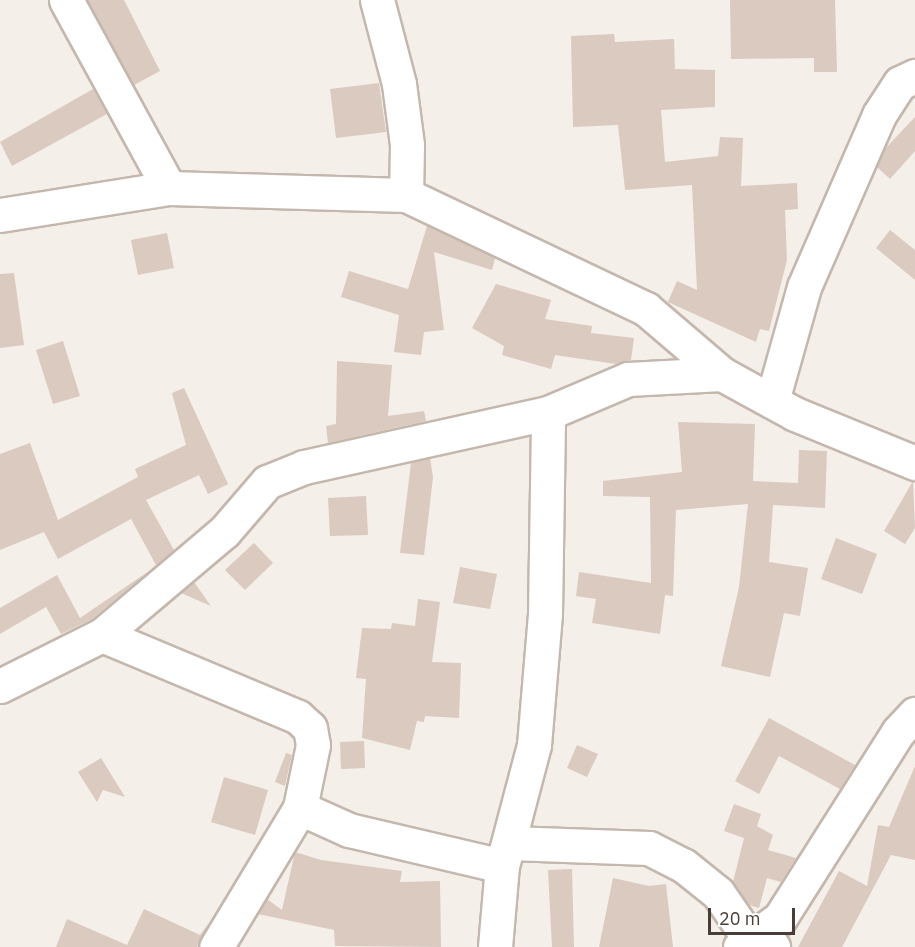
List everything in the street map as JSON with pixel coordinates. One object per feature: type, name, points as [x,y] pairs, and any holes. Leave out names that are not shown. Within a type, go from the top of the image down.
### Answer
[{"type":"street","points":[[66,0],[169,188]]},
{"type":"street","points":[[377,0],[399,84],[407,145],[406,195]]},
{"type":"street","points":[[772,401],[804,287],[879,115],[900,83],[915,76]]},
{"type":"street","points":[[0,215],[169,188],[406,195],[646,309],[722,374],[772,401],[915,463]]},
{"type":"street","points":[[0,686],[102,636],[224,532],[267,482],[303,467],[548,413],[628,379],[722,374]]},
{"type":"street","points":[[495,947],[506,855],[534,745],[545,613],[548,413]]},
{"type":"street","points":[[102,636],[298,717],[310,728],[313,745],[300,808],[216,947]]},
{"type":"street","points":[[300,808],[349,830],[506,855],[649,848],[683,865],[717,893],[755,945],[780,918],[898,732],[915,714]]},
{"type":"building","points":[[87,0],[124,0],[160,71],[134,85]]},
{"type":"building","points":[[730,0],[835,0],[837,72],[814,72],[814,58],[731,59]]},
{"type":"building","points":[[614,34],[615,42],[674,39],[675,69],[715,70],[715,107],[661,110],[665,162],[718,156],[720,137],[743,138],[741,186],[797,183],[798,209],[785,210],[787,260],[769,331],[760,329],[756,342],[668,302],[677,281],[697,290],[692,185],[625,190],[618,125],[573,127],[571,36]]},
{"type":"building","points":[[379,83],[386,132],[336,138],[330,89]]},
{"type":"building","points":[[93,89],[107,114],[12,166],[0,142]]},
{"type":"building","points":[[915,117],[915,151],[890,179],[877,167],[884,150]]},
{"type":"building","points":[[427,226],[495,258],[492,270],[434,252],[444,330],[424,332],[421,355],[394,352],[399,315],[341,297],[349,271],[408,289]]},
{"type":"building","points":[[890,230],[915,250],[915,280],[876,248]]},
{"type":"building","points":[[167,233],[174,268],[138,275],[131,240]]},
{"type":"building","points":[[14,273],[24,345],[0,348],[0,274]]},
{"type":"building","points":[[496,284],[551,300],[545,319],[592,326],[591,333],[634,338],[631,360],[616,364],[555,355],[551,369],[502,355],[504,346],[472,328]]},
{"type":"building","points":[[63,341],[80,396],[53,404],[36,350]]},
{"type":"building","points":[[337,361],[392,365],[388,416],[424,411],[426,421],[328,443],[326,426],[336,424]]},
{"type":"building","points":[[184,388],[228,484],[208,494],[199,475],[146,500],[174,550],[156,565],[131,519],[58,559],[44,532],[0,550],[0,454],[30,443],[58,520],[138,477],[135,469],[186,445],[172,393]]},
{"type":"building","points":[[678,422],[755,424],[753,481],[798,483],[799,450],[827,451],[825,508],[773,505],[769,562],[808,568],[800,616],[784,613],[770,677],[721,666],[739,587],[748,504],[676,510],[673,596],[665,595],[660,634],[592,623],[596,599],[576,596],[579,572],[651,583],[650,497],[603,496],[603,481],[682,472]]},
{"type":"building","points":[[430,458],[433,477],[424,555],[400,553],[411,463]]},
{"type":"building","points":[[913,481],[915,528],[905,544],[884,531]]},
{"type":"building","points":[[366,496],[368,535],[330,536],[328,498]]},
{"type":"building","points":[[836,538],[877,554],[862,594],[821,579]]},
{"type":"building","points":[[254,543],[273,563],[245,590],[225,570]]},
{"type":"building","points":[[460,567],[497,574],[490,609],[453,603]]},
{"type":"building","points":[[149,571],[92,619],[61,634],[46,607],[0,634],[0,608],[57,575],[80,618]]},
{"type":"building","points":[[194,582],[211,606],[181,593]]},
{"type":"building","points":[[418,599],[440,602],[432,662],[461,663],[459,718],[425,716],[424,722],[417,721],[410,750],[362,738],[366,679],[356,678],[362,628],[391,629],[392,623],[415,626]]},
{"type":"building","points":[[769,718],[855,765],[840,789],[779,756],[759,794],[735,781]]},
{"type":"building","points":[[364,741],[365,768],[341,769],[340,742]]},
{"type":"building","points":[[577,745],[598,754],[587,777],[567,768]]},
{"type":"building","points":[[286,753],[292,755],[285,786],[275,782]]},
{"type":"building","points":[[101,758],[125,797],[103,790],[97,802],[78,772]]},
{"type":"building","points":[[915,766],[915,860],[891,855],[842,947],[798,947],[839,871],[867,886],[878,825],[889,827]]},
{"type":"building","points":[[224,777],[268,790],[255,835],[211,822]]},
{"type":"building","points":[[734,804],[761,814],[757,826],[773,835],[768,850],[796,858],[781,882],[767,878],[759,908],[749,905],[733,882],[744,838],[724,831]]},
{"type":"building","points":[[295,852],[321,860],[402,871],[400,882],[440,881],[441,947],[335,946],[334,930],[258,914],[267,899],[282,910]]},
{"type":"building","points":[[572,869],[574,947],[552,947],[548,870]]},
{"type":"building","points":[[613,878],[649,886],[666,884],[673,947],[599,947]]},
{"type":"building","points":[[144,909],[200,935],[208,924],[197,947],[56,947],[67,919],[127,945]]}]
